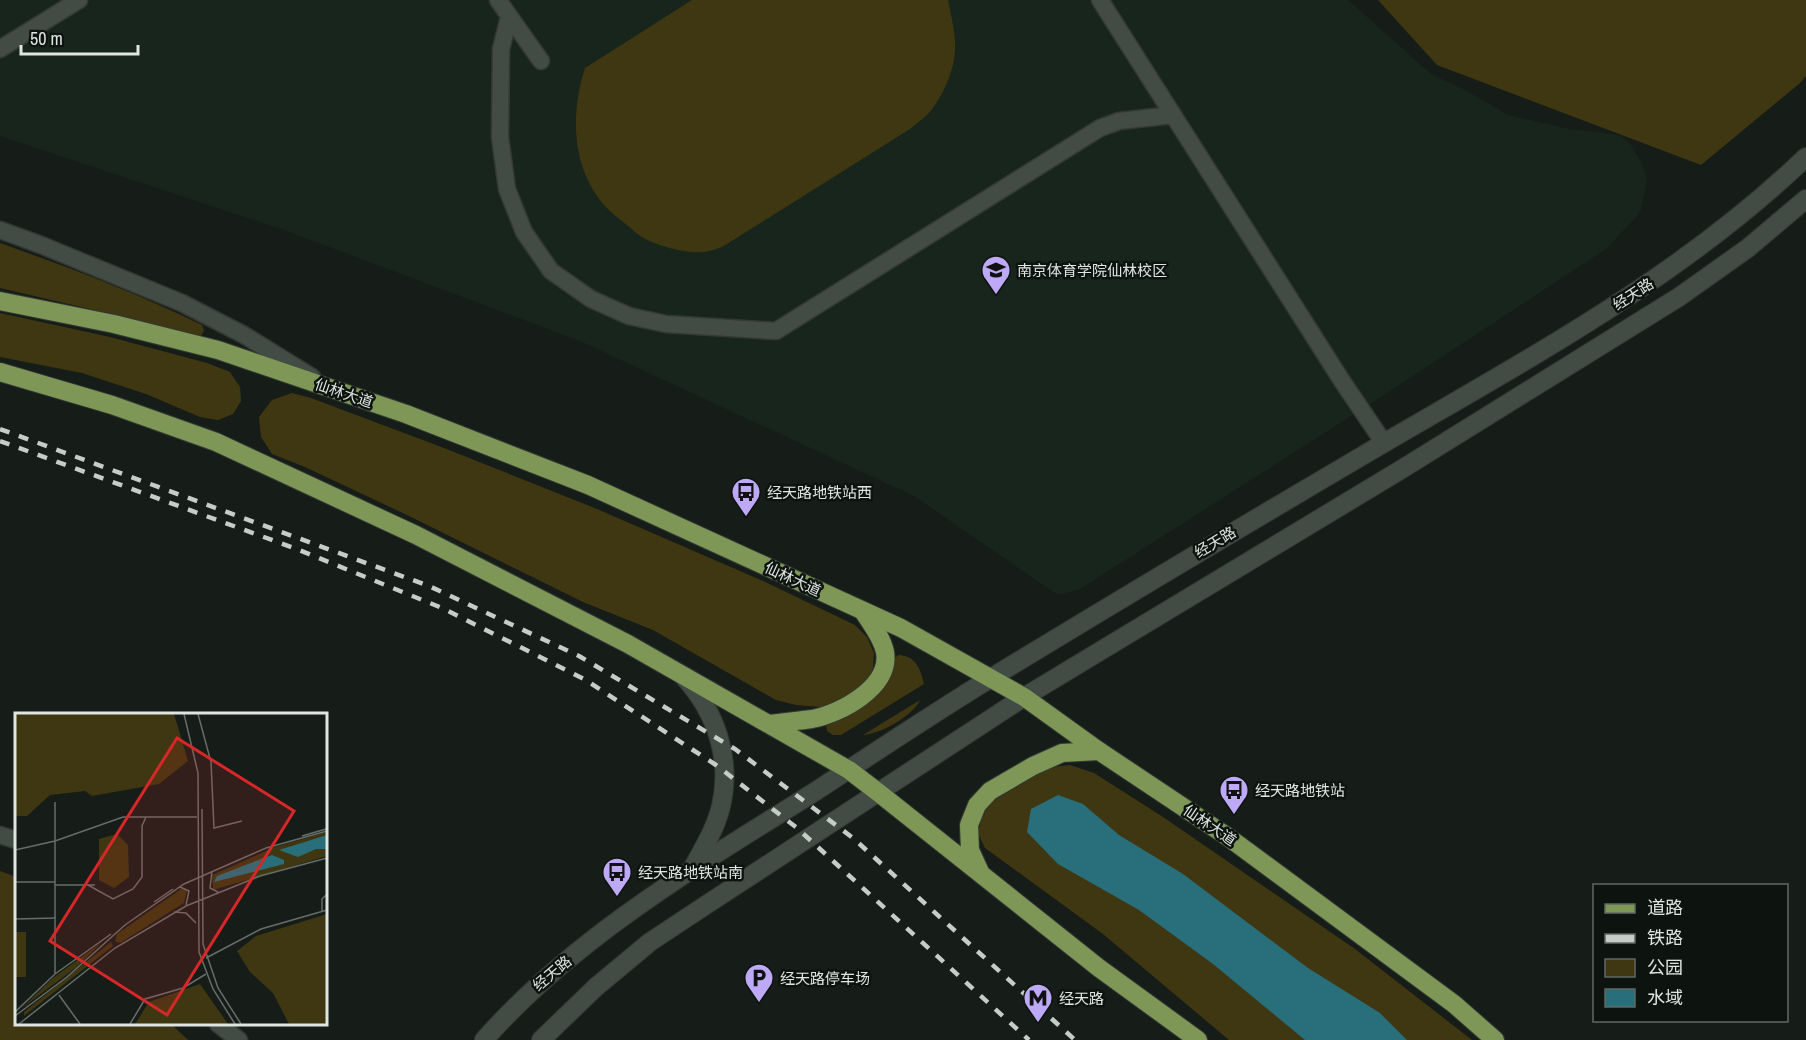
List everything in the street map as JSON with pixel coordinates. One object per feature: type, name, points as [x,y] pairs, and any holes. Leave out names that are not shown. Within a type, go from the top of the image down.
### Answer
[{"type":"main road","name":"经天路","points":[[488,1039],[525,996],[625,915],[991,678],[1384,443],[1532,358],[1665,273],[1733,222],[1806,157]]},
{"type":"main road","name":"经天路","points":[[541,1040],[596,987],[650,942],[1024,698],[1392,475],[1679,297],[1748,248],[1806,199]]},
{"type":"main road","name":"仙林大道","points":[[0,301],[114,324],[218,350],[406,414],[588,485],[901,628],[1024,698],[1237,844],[1454,1004],[1495,1040]]},
{"type":"main road","points":[[0,372],[112,405],[216,442],[416,535],[628,644],[849,770],[1099,968],[1198,1040]]},
{"type":"main road","points":[[770,724],[813,719],[829,714],[862,696],[874,685],[882,672],[885,654],[878,634],[863,611]]},
{"type":"main road","points":[[681,674],[696,690],[707,709],[718,734],[724,757],[725,773],[721,808],[708,841],[691,871]]},
{"type":"main road","points":[[981,875],[970,850],[969,825],[977,805],[990,791],[1033,766],[1062,753],[1099,751]]},
{"type":"street","points":[[0,50],[79,0]]},
{"type":"street","points":[[498,0],[541,61]]},
{"type":"street","points":[[1100,0],[1342,381],[1384,443]]},
{"type":"street","points":[[509,17],[501,49],[500,138],[507,189],[525,232],[552,271],[591,299],[629,316],[666,324],[776,331],[1100,128],[1119,121],[1173,115]]},
{"type":"street","points":[[0,230],[40,244],[182,303],[244,335],[334,390]]},
{"type":"street","points":[[0,835],[15,840]]},
{"type":"street","points":[[220,1025],[239,1040]]},
{"type":"shaded area","name":"南京体育学院仙林校区","points":[[0,0],[1348,0],[1431,74],[1467,91],[1508,115],[1569,129],[1620,136],[1630,143],[1647,178],[1641,210],[1606,249],[1387,393],[1080,589],[1058,595],[914,496],[580,341],[284,230],[0,136]]},
{"type":"green space","points":[[692,0],[948,0],[955,38],[952,67],[942,93],[933,108],[910,129],[722,247],[706,252],[672,249],[640,236],[598,198],[581,164],[576,116],[585,68]]},
{"type":"green space","points":[[1378,0],[1806,0],[1806,76],[1701,165],[1437,65]]},
{"type":"green space","points":[[0,243],[153,302],[202,325],[204,331],[200,337],[0,288]]},
{"type":"green space","points":[[0,313],[110,337],[207,363],[230,372],[240,387],[241,401],[233,414],[218,420],[200,417],[146,394],[82,373],[0,357]]},
{"type":"green space","points":[[292,393],[444,448],[597,509],[763,581],[855,625],[867,637],[874,653],[873,668],[866,684],[847,696],[821,707],[796,705],[776,700],[653,630],[583,602],[407,515],[272,454],[261,437],[259,417],[272,400]]},
{"type":"green space","points":[[898,655],[913,660],[921,673],[924,684],[841,735],[833,735],[827,731],[826,724],[891,673],[894,659]]},
{"type":"green space","points":[[920,700],[911,712],[895,723],[863,735]]},
{"type":"green space","points":[[1070,765],[1094,773],[1163,817],[1355,949],[1472,1040],[1229,1040],[1103,934],[985,848],[978,833],[989,803],[1051,767]]},
{"type":"green space","points":[[0,871],[15,877],[15,1025],[172,1025],[188,1040],[0,1040]]},
{"type":"water","points":[[1058,795],[1083,804],[1119,835],[1183,874],[1308,968],[1380,1013],[1407,1040],[1305,1040],[1213,964],[1139,910],[1058,864],[1027,832],[1031,809]]},
{"type":"railway","points":[[0,429],[429,586],[579,656],[735,749],[853,838],[1075,1040]]},
{"type":"railway","points":[[0,441],[294,548],[442,608],[584,679],[716,765],[797,828],[1029,1040]]},
{"type":"place","name":"南京体育学院仙林校区","points":[[996,296]]},
{"type":"place","name":"经天路地铁站西","points":[[746,518]]},
{"type":"place","name":"经天路地铁站","points":[[1234,816]]},
{"type":"place","name":"经天路地铁站南","points":[[617,898]]},
{"type":"place","name":"经天路停车场","points":[[759,1004]]},
{"type":"place","name":"经天路","points":[[1038,1024]]}]
